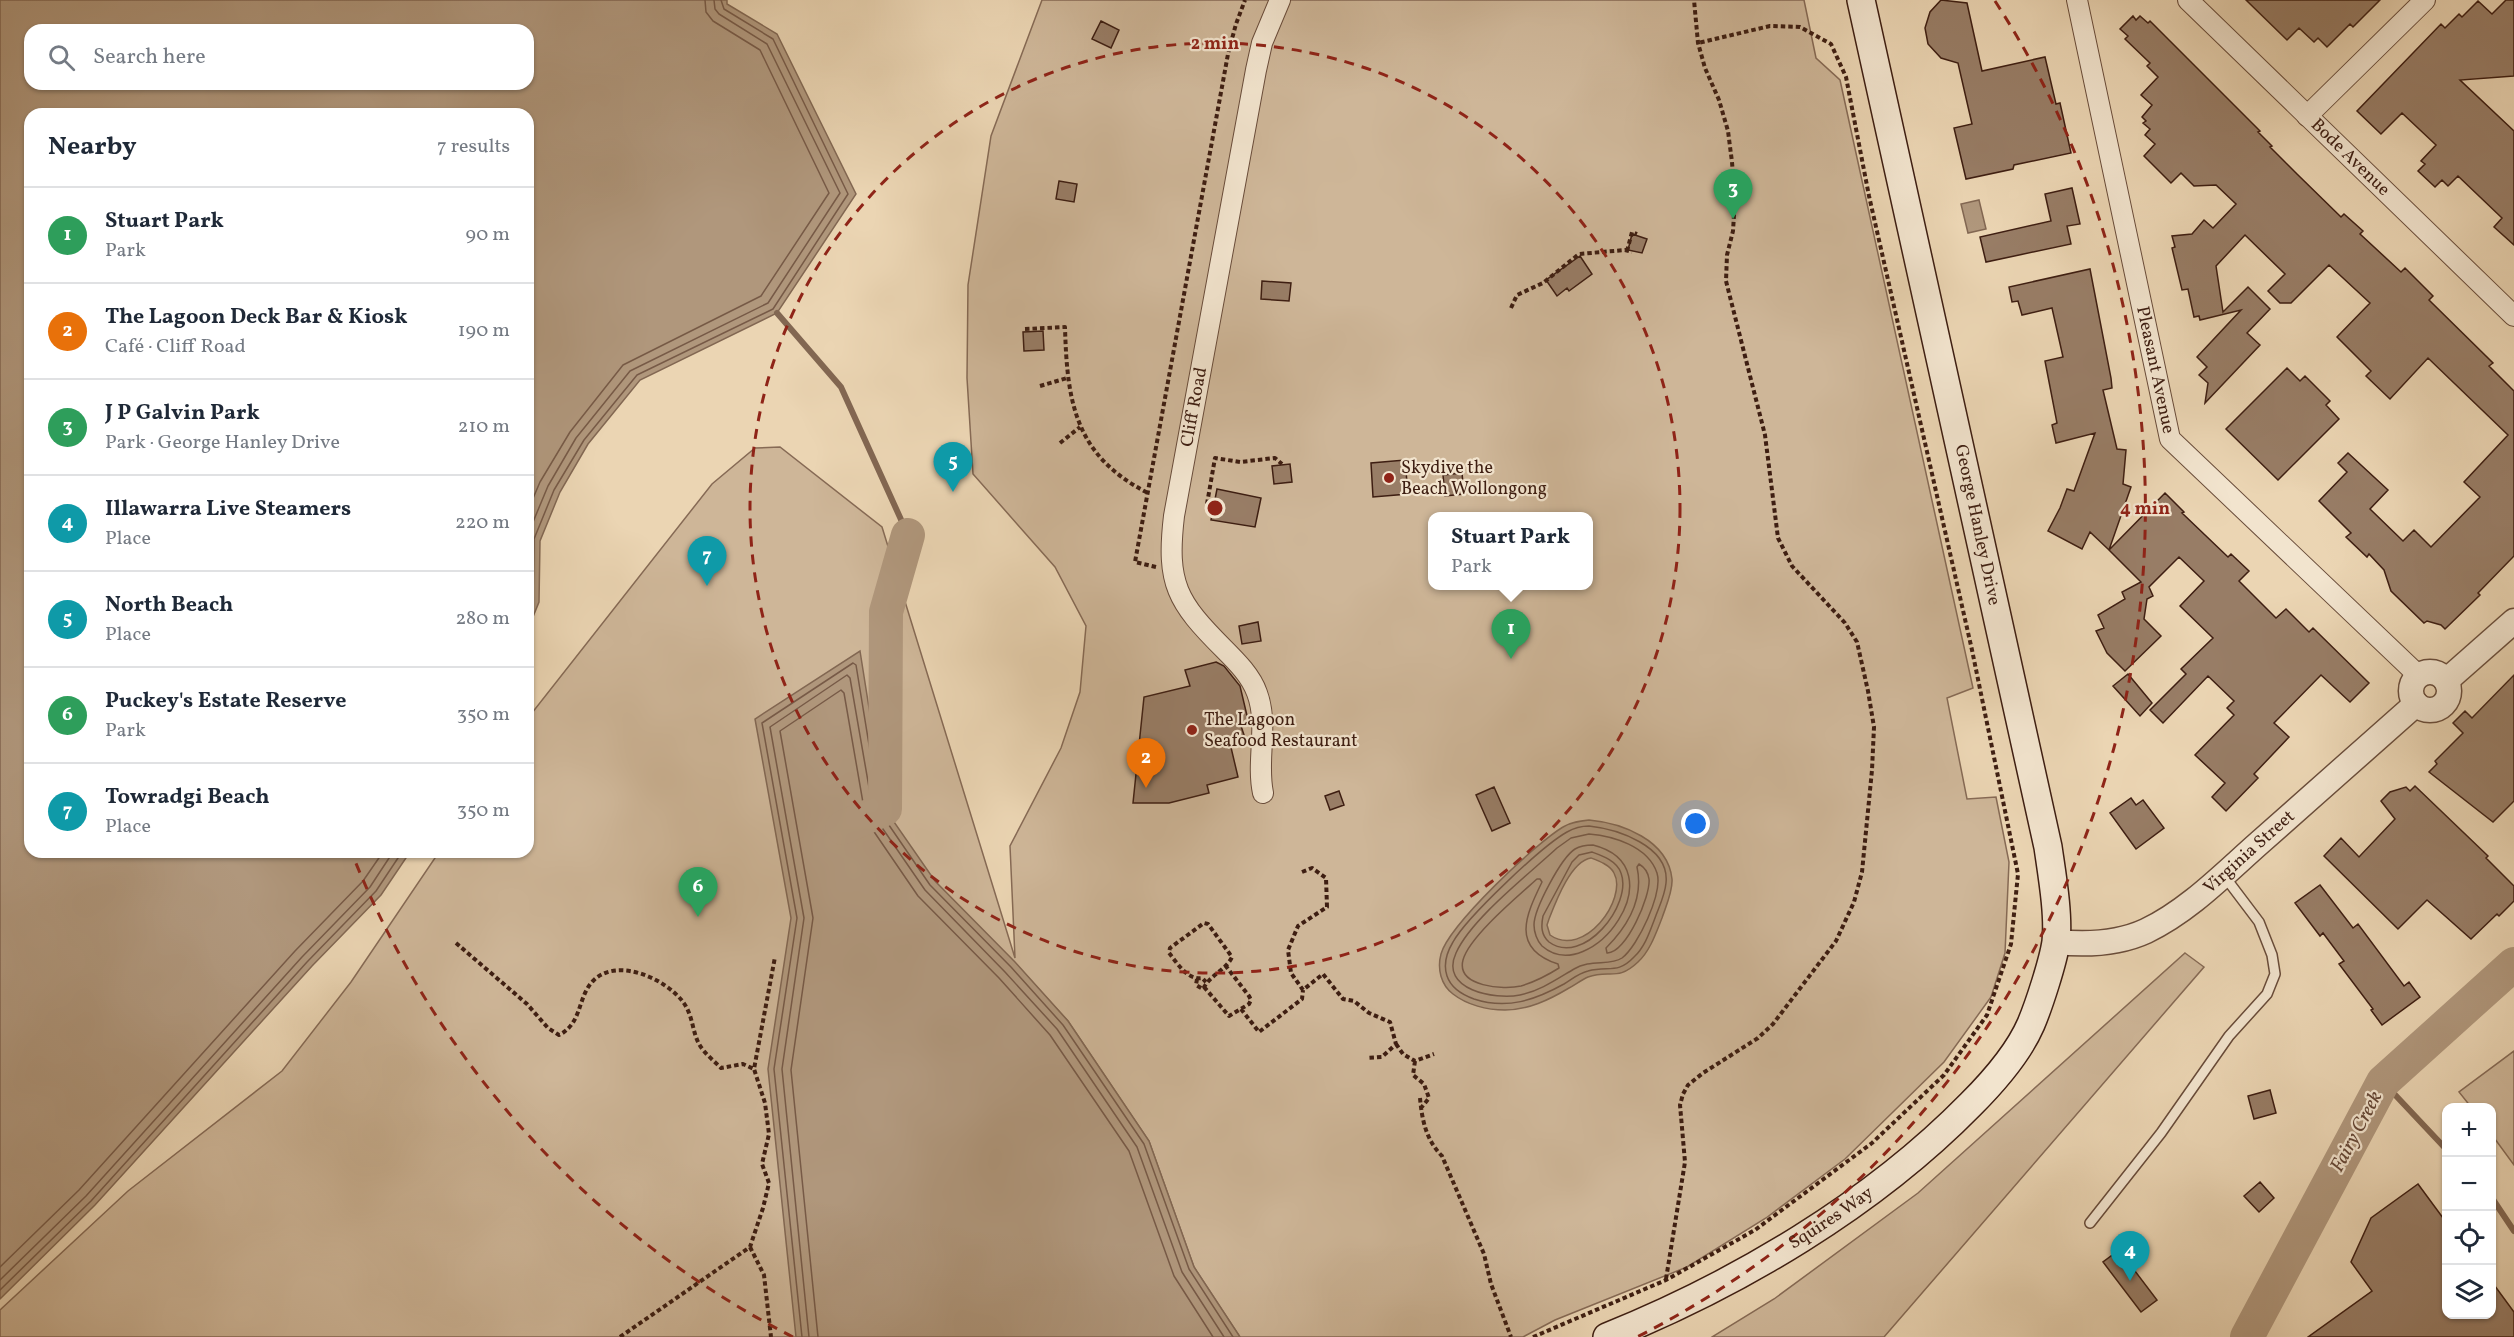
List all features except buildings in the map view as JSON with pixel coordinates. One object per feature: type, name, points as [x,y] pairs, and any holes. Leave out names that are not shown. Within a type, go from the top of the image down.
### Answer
[{"type":"main road","name":"George Hanley Drive","points":[[1861,0],[2049,847],[2056,942],[2031,1025],[2018,1048]]},
{"type":"main road","name":"Squires Way","points":[[1607,1337],[1654,1318],[1789,1246],[1861,1198],[1958,1117],[1987,1088],[2018,1048]]},
{"type":"street","name":"Cliff Road","points":[[1263,793],[1259,764],[1262,719],[1257,694],[1243,669],[1186,608],[1175,582],[1172,555],[1174,516],[1256,70],[1262,43],[1280,0]]},
{"type":"street","name":"Pleasant Avenue","points":[[2077,0],[2170,439],[2419,676]]},
{"type":"street","name":"Bode Avenue","points":[[2188,0],[2514,315]]},
{"type":"street","points":[[2307,116],[2425,0]]},
{"type":"street","points":[[2446,681],[2514,621]]},
{"type":"street","points":[[2434,672],[2446,681],[2450,690],[2442,706],[2430,711],[2416,704],[2411,689],[2412,683],[2419,676],[2434,672]]},
{"type":"street","name":"Virginia Street","points":[[2056,942],[2085,945],[2111,941],[2145,931],[2173,915],[2223,875],[2416,704]]},
{"type":"lane","points":[[2090,1223],[2162,1133],[2229,1036],[2267,994],[2275,974],[2272,955],[2259,922],[2223,875]]},
{"type":"path","points":[[1666,1280],[1685,1162],[1680,1104],[1683,1094],[1688,1085],[1703,1072],[1758,1038],[1773,1023],[1825,956],[1844,925],[1854,902],[1862,872],[1874,727],[1857,642],[1845,623],[1792,566],[1778,538],[1765,435],[1726,281],[1727,255],[1733,231],[1735,199],[1728,131],[1698,43],[1694,0]]},
{"type":"path","points":[[1533,1337],[1666,1280],[1755,1230],[1872,1143],[1944,1076],[1987,1015],[2011,944],[2018,874],[1972,650],[1869,196],[1846,77],[1831,44],[1800,27],[1770,26],[1698,43]]},
{"type":"path","points":[[1511,308],[1517,296],[1543,283],[1580,254],[1630,251],[1632,232],[1637,234]]},
{"type":"path","points":[[1025,329],[1065,327],[1067,378],[1071,402],[1080,427],[1088,443],[1107,465],[1125,480],[1148,493]]},
{"type":"path","points":[[1040,386],[1067,378]]},
{"type":"path","points":[[1060,443],[1080,427]]},
{"type":"path","points":[[1207,504],[1215,458],[1240,462],[1275,458],[1282,464]]},
{"type":"path","points":[[1241,1010],[1259,1032],[1302,999],[1303,990],[1291,973],[1288,950],[1298,926],[1327,907],[1327,890],[1326,878],[1312,868],[1302,872]]},
{"type":"path","points":[[1197,979],[1196,986],[1199,989],[1205,985],[1232,957],[1208,924],[1201,924],[1170,948],[1169,953],[1185,973],[1197,979],[1202,978],[1205,985],[1226,1014],[1233,1015],[1251,1000],[1225,965]]},
{"type":"path","points":[[456,942],[526,1004],[548,1028],[559,1035],[569,1030],[573,1024],[581,1007],[583,993],[596,978],[608,971],[625,970],[668,987],[683,1002],[693,1021],[699,1044],[721,1068],[743,1064],[754,1069]]},
{"type":"path","points":[[620,1337],[750,1247],[769,1183],[762,1164],[769,1134],[765,1103],[754,1069],[775,957]]},
{"type":"path","points":[[1303,990],[1323,974],[1343,999],[1354,1000],[1369,1013],[1390,1022],[1396,1044],[1403,1054],[1415,1061]]},
{"type":"path","points":[[1366,1058],[1382,1057],[1396,1044]]},
{"type":"path","points":[[1415,1061],[1434,1054]]},
{"type":"path","points":[[1415,1061],[1413,1075],[1424,1084],[1429,1098],[1427,1104],[1421,1109]]},
{"type":"path","points":[[1420,1098],[1429,1138],[1442,1156],[1484,1254],[1491,1284],[1511,1337]]},
{"type":"path","points":[[750,1247],[764,1275],[771,1337]]},
{"type":"shaded area","points":[[1042,0],[1804,0],[1816,58],[1840,80],[1973,688],[1947,698],[1967,799],[1996,797],[2009,862],[2005,953],[1991,997],[1944,1062],[1845,1159],[1766,1218],[1687,1267],[1555,1320],[1523,1337],[1240,1337],[1194,1267],[1149,1141],[1068,1021],[1017,965],[1130,1337],[0,1337],[0,1310],[128,1191],[282,1071],[351,982],[435,858],[534,858],[534,710],[712,484],[755,448],[780,447],[882,527],[1015,958],[1010,846],[1061,748],[1080,692],[1086,626],[1055,567],[973,474],[967,378],[968,285],[991,136]]},
{"type":"shaded area","points":[[2185,953],[2204,967],[1884,1337],[1712,1337],[1774,1299],[1918,1193]]},
{"type":"shaded area","points":[[2514,1051],[2514,1165],[2496,1140],[2496,1103],[2468,1103],[2459,1092]]},
{"type":"water","points":[[0,0],[727,0],[727,4],[777,34],[856,194],[777,313],[640,380],[588,444],[560,492],[540,541],[539,602],[534,614],[534,108],[24,108],[24,858],[406,858],[381,895],[312,966],[95,1205],[0,1299]]},
{"type":"water","points":[[1979,200],[1986,229],[1968,233],[1961,204]]},
{"type":"water","points":[[860,651],[885,809],[935,881],[1015,962],[1068,1021],[1149,1141],[1194,1267],[1240,1337],[796,1337],[768,1069],[791,918],[755,719]]},
{"type":"water","points":[[1589,820],[1615,825],[1641,836],[1653,844],[1669,865],[1672,879],[1670,893],[1655,936],[1642,958],[1624,972],[1588,977],[1546,1000],[1522,1008],[1505,1010],[1484,1008],[1464,1001],[1453,994],[1443,981],[1440,960],[1447,941],[1460,924],[1495,886],[1550,836],[1572,823]],"holes":[[[1591,858],[1607,866],[1614,873],[1617,884],[1615,897],[1609,910],[1589,933],[1576,939],[1563,940],[1550,935],[1547,925],[1565,883],[1577,866]]]},
{"type":"waterway","points":[[777,313],[841,387],[908,535]]},
{"type":"waterway","points":[[842,828],[885,809],[886,612],[908,535]]},
{"type":"waterway","name":"Fairy Creek","points":[[2247,1337],[2383,1082],[2514,964]]},
{"type":"waterway","points":[[2383,1082],[2442,1145]]},
{"type":"waterway","points":[[2496,1204],[2514,1231]]},
{"type":"place","name":"J P Galvin Park","points":[[1733,219]]},
{"type":"place","name":"Skydive the Beach Wollongong","points":[[1389,478]]},
{"type":"place","name":"North Beach","points":[[953,492]]},
{"type":"place","name":"Towradgi Beach","points":[[707,586]]},
{"type":"place","name":"Stuart Park","points":[[1511,659]]},
{"type":"place","name":"The Lagoon Seafood Restaurant","points":[[1192,730]]},
{"type":"place","name":"The Lagoon Deck Bar & Kiosk","points":[[1146,788]]},
{"type":"place","name":"Puckey's Estate Reserve","points":[[698,917]]},
{"type":"place","name":"Illawarra Live Steamers","points":[[2130,1281]]}]
